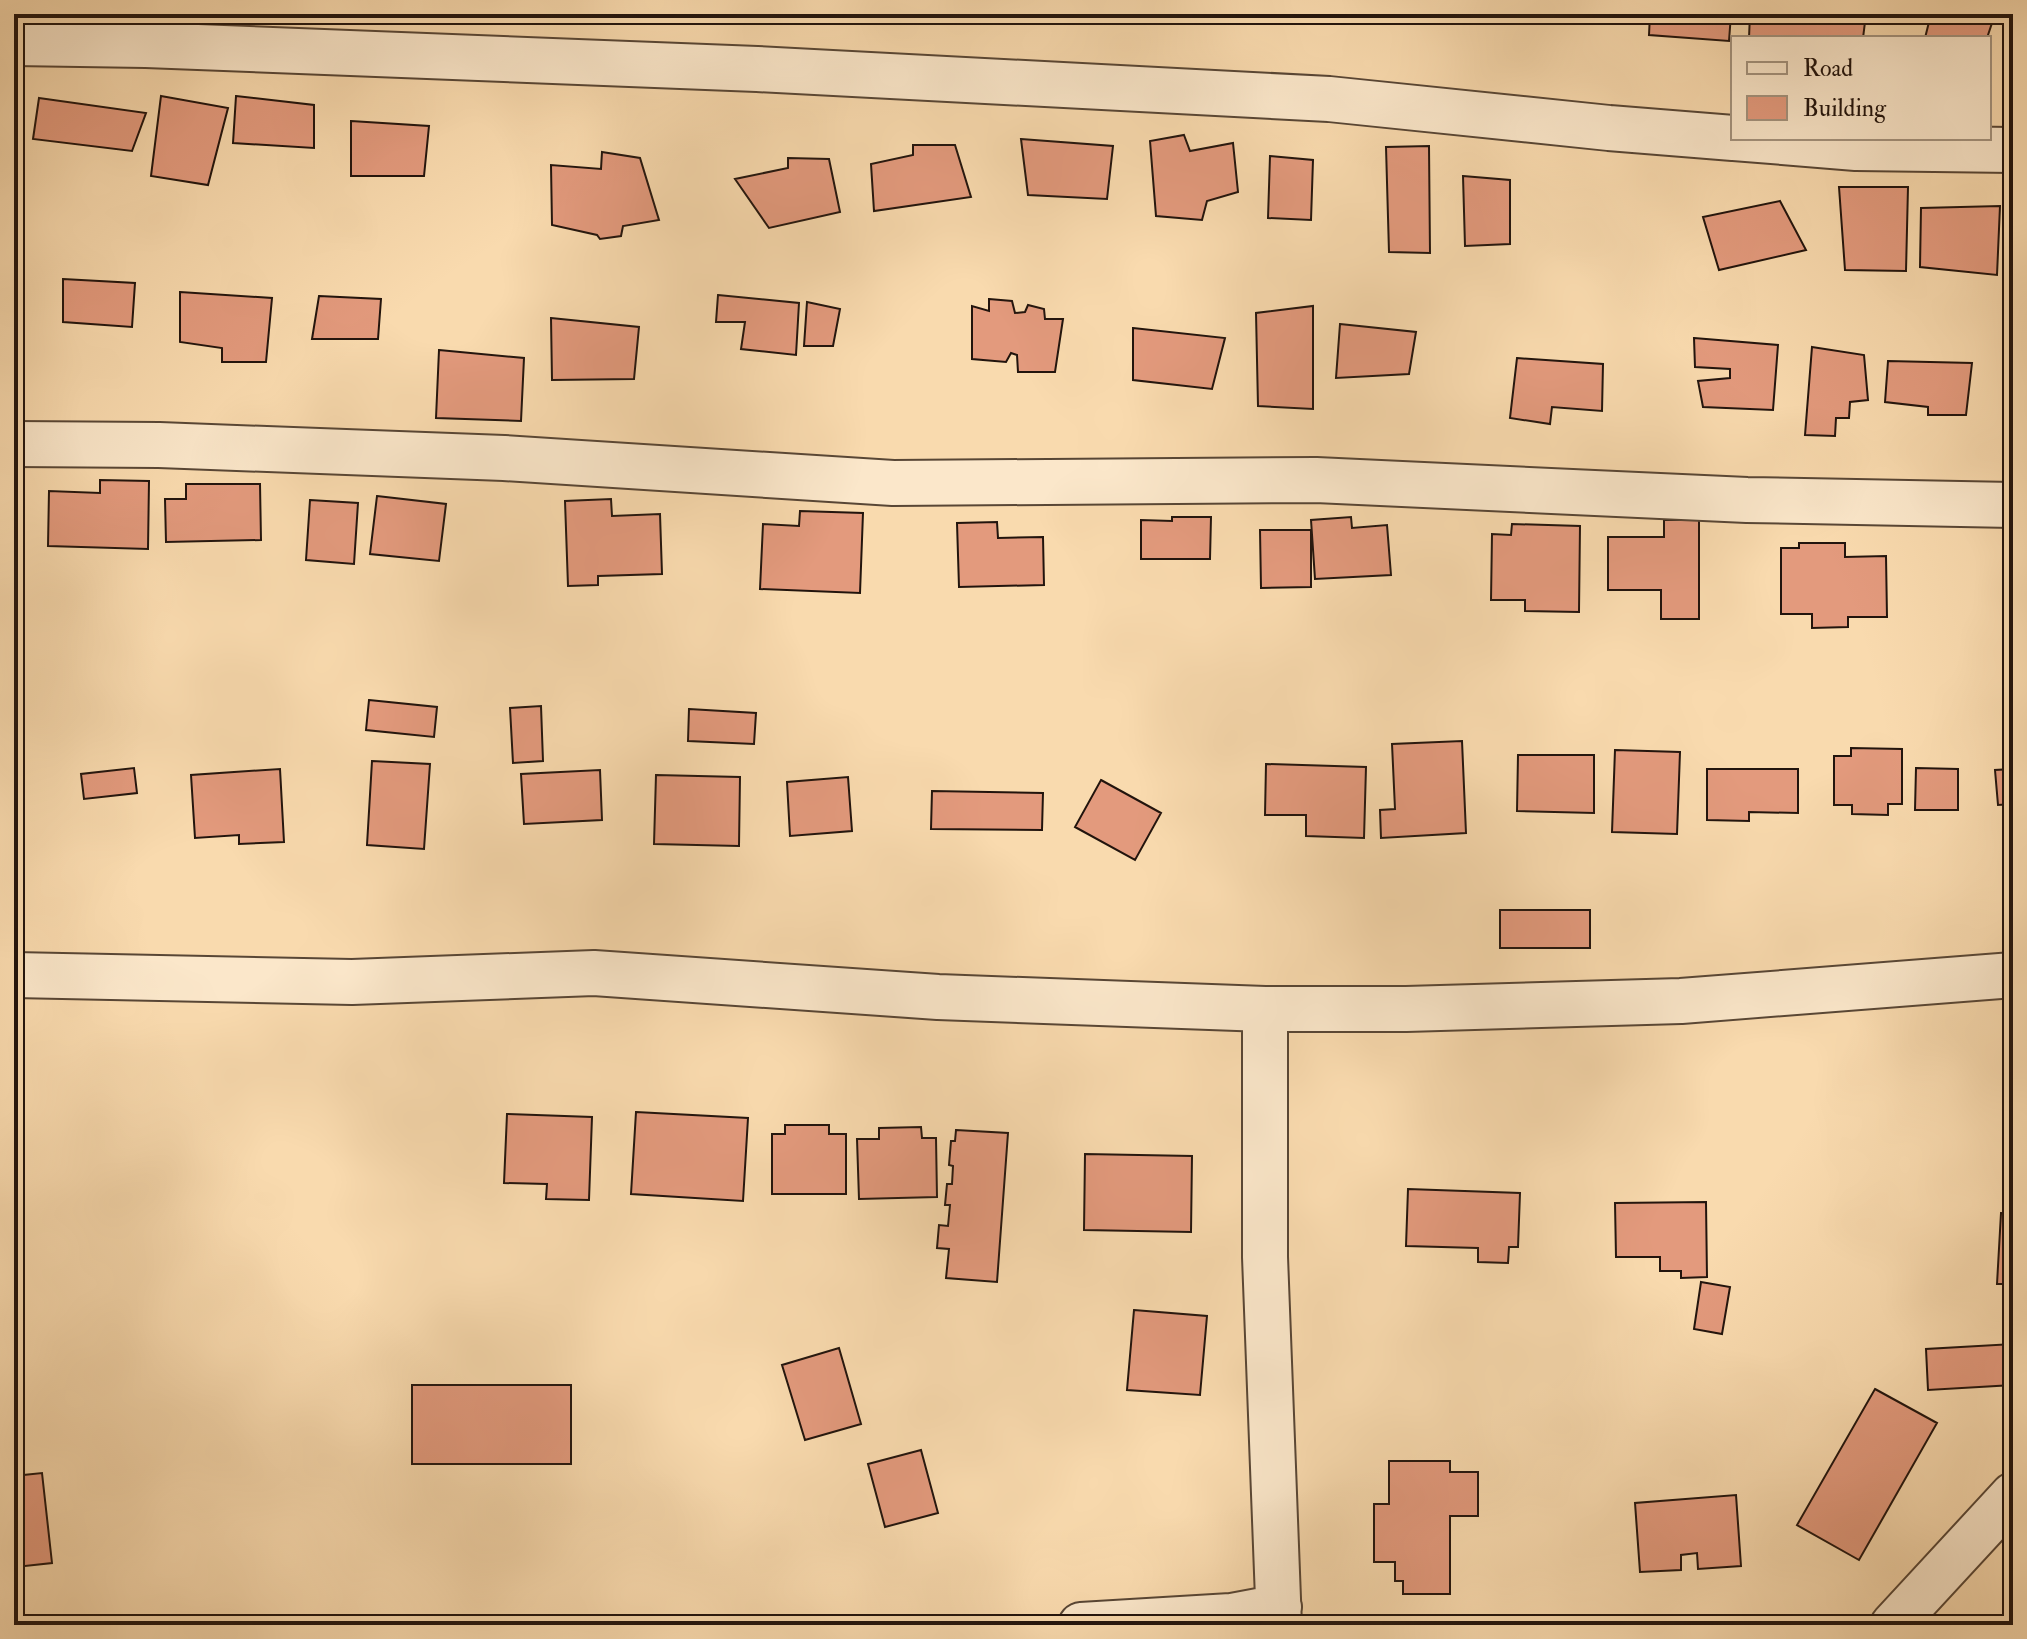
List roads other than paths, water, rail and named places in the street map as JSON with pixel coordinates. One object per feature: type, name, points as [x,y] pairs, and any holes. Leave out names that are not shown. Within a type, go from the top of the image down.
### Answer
[{"type":"street","points":[[14,43],[146,45],[757,69],[1329,99],[1731,138]]},
{"type":"street","points":[[1758,140],[1856,148],[2013,150]]},
{"type":"street","points":[[14,444],[159,445],[504,458],[893,483],[1316,480],[1747,500],[2013,505]]},
{"type":"street","points":[[14,975],[352,982],[594,973],[938,997],[1265,1009],[1406,1009],[1681,1001],[2013,975]]},
{"type":"street","points":[[1081,1625],[1279,1616],[1265,1257],[1265,1009]]},
{"type":"street","points":[[1893,1625],[2013,1495]]}]
